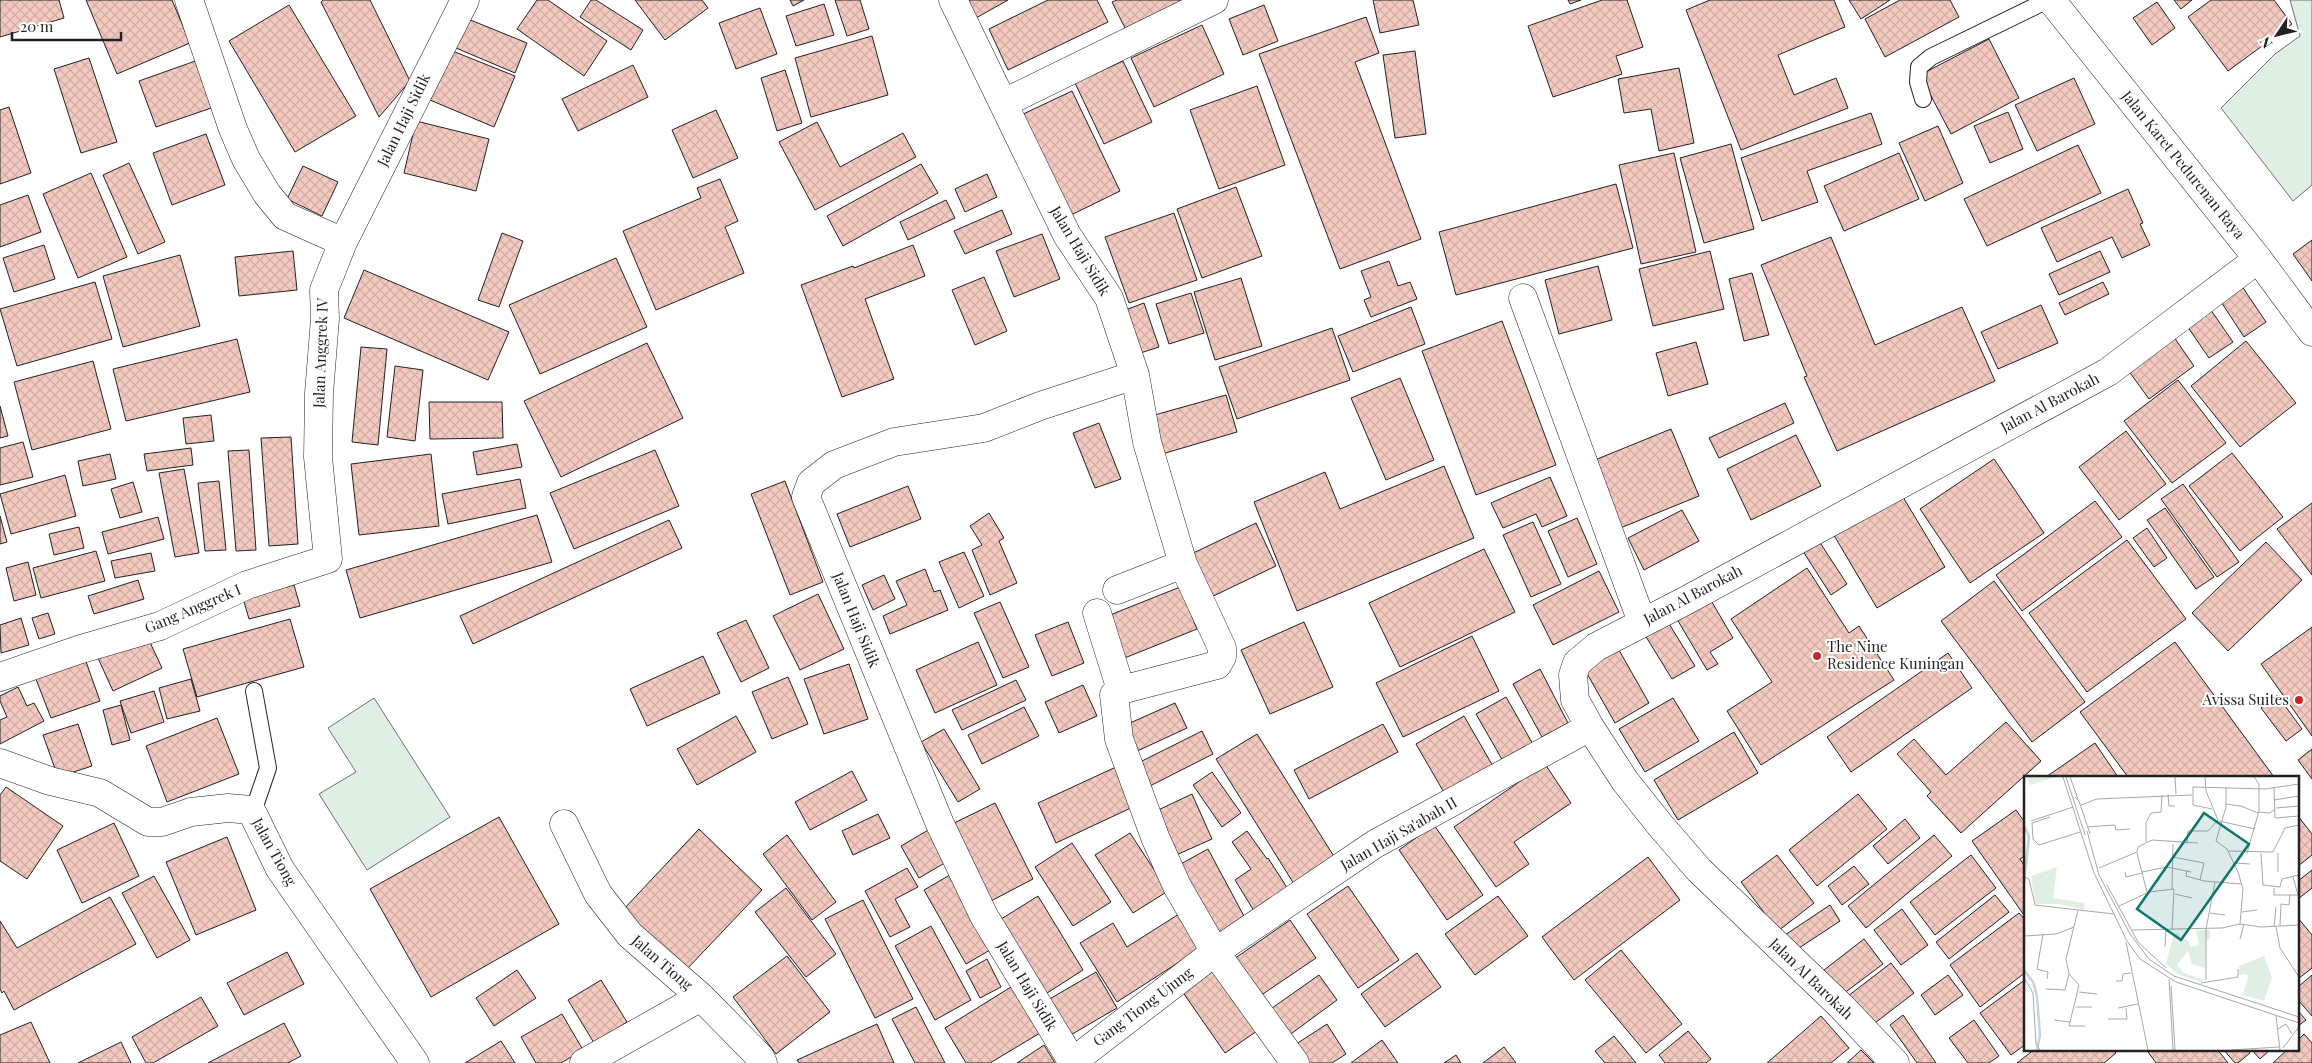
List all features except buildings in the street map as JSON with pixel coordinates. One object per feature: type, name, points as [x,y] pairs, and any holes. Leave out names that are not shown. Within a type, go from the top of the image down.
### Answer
[{"type":"street","points":[[190,0],[233,130],[246,159],[267,194],[285,216],[343,242]]},
{"type":"street","name":"Jalan Haji Sidik","points":[[953,0],[1068,235],[1109,298],[1136,375],[1147,442],[1183,564],[1222,648],[1222,657],[1217,665],[1121,690]]},
{"type":"street","points":[[1004,103],[1214,0]]},
{"type":"street","name":"Jalan Karet Pedurenan Raya","points":[[2050,0],[2258,260],[2312,332]]},
{"type":"street","name":"Jalan Haji Sidik","points":[[343,242],[464,1]]},
{"type":"street","name":"Jalan Anggrek IV","points":[[328,559],[318,456],[319,393],[325,319],[324,290],[343,242]]},
{"type":"street","name":"Jalan Al Barokah","points":[[1895,1063],[1841,1006],[1698,870],[1625,780],[1590,727],[1575,700],[1573,675],[1577,663],[1596,646],[2108,372],[2258,260]]},
{"type":"street","points":[[1523,298],[1642,622]]},
{"type":"street","name":"Jalan Haji Sidik","points":[[1072,1062],[984,916],[940,824],[806,497],[811,483],[834,465],[894,442],[984,428],[1040,406],[1136,375]]},
{"type":"street","name":"Gang Anggrek I","points":[[0,677],[69,653],[160,626],[247,585],[328,559]]},
{"type":"street","points":[[1117,590],[1183,564]]},
{"type":"street","points":[[1097,613],[1121,690],[1114,696],[1119,739],[1155,837],[1177,886],[1215,952],[1294,1063]]},
{"type":"street","name":"Jalan Haji Sa'abah II","points":[[1215,952],[1375,844],[1590,727]]},
{"type":"street","name":"Jalan Tiong","points":[[0,763],[69,786],[100,793],[148,822],[162,822],[191,812],[228,808],[251,810],[280,869],[415,1063]]},
{"type":"street","name":"Jalan Tiong","points":[[564,824],[598,894],[630,935],[701,997],[747,1043],[763,1063]]},
{"type":"street","name":"Gang Tiong Ujung","points":[[1072,1062],[1215,952]]},
{"type":"street","name":"Jalan Tiong","points":[[584,1063],[701,997]]},
{"type":"lane","points":[[1923,98],[1918,82],[1919,67],[1931,57],[2050,0]]},
{"type":"lane","points":[[251,810],[255,806],[268,768],[254,691]]},
{"type":"green space","points":[[2290,0],[2312,0],[2312,185],[2293,201],[2221,108],[2275,54],[2300,36]]},
{"type":"green space","points":[[374,698],[450,817],[367,870],[319,794],[356,772],[328,728]]},
{"type":"place","name":"The Nine Residence Kuningan","points":[[1817,656]]},
{"type":"place","name":"Avissa Suites","points":[[2299,700]]}]
